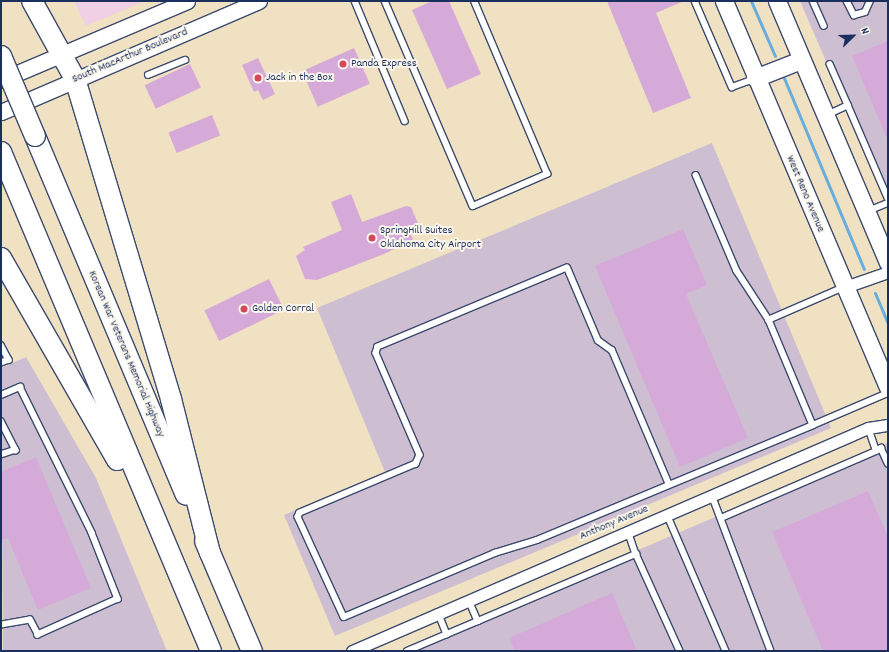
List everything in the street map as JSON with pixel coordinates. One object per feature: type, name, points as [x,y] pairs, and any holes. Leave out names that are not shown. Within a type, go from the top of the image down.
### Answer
[{"type":"highway","points":[[32,1],[76,79],[171,399],[210,553]]},
{"type":"highway","name":"Korean War Veterans Memorial Highway","points":[[1,56],[252,651]]},
{"type":"highway","points":[[1,152],[211,651]]},
{"type":"highway","points":[[1,258],[96,418],[188,599]]},
{"type":"main road","points":[[1,80],[62,54],[165,5],[187,1]]},
{"type":"main road","name":"South MacArthur Boulevard","points":[[1,112],[259,1]]},
{"type":"main road","name":"West Reno Avenue","points":[[724,1],[755,78],[888,387]]},
{"type":"main road","points":[[777,1],[888,262]]},
{"type":"main road","points":[[755,78],[801,60]]},
{"type":"street","points":[[846,287],[888,272]]},
{"type":"street","name":"Anthony Avenue","points":[[352,651],[468,599],[868,428],[888,425]]},
{"type":"lane","points":[[355,1],[406,121]]},
{"type":"lane","points":[[385,1],[473,206],[547,174],[474,1]]},
{"type":"lane","points":[[695,1],[732,87],[755,78]]},
{"type":"lane","points":[[813,1],[824,26]]},
{"type":"lane","points":[[847,1],[854,15],[865,12],[870,1]]},
{"type":"lane","points":[[148,75],[186,60]]},
{"type":"lane","points":[[830,64],[888,198]]},
{"type":"lane","points":[[825,115],[848,105]]},
{"type":"lane","points":[[696,175],[737,271],[768,320],[813,425]]},
{"type":"lane","points":[[866,212],[888,203]]},
{"type":"lane","points":[[669,485],[612,351],[598,341],[567,268],[378,347],[376,353],[420,455],[416,464],[300,513],[298,518],[344,617],[495,553],[537,540],[669,485],[813,425],[888,392]]},
{"type":"lane","points":[[768,320],[846,287]]},
{"type":"lane","points":[[1,346],[9,360],[1,363]]},
{"type":"lane","points":[[1,395],[20,387],[92,533],[118,599],[38,634],[30,620],[1,625]]},
{"type":"lane","points":[[1,421],[16,450],[1,455]]},
{"type":"lane","points":[[868,428],[876,451]]},
{"type":"lane","points":[[721,518],[882,448],[888,463]]},
{"type":"lane","points":[[712,495],[771,651]]},
{"type":"lane","points":[[667,514],[726,651]]},
{"type":"lane","points":[[628,530],[636,554],[680,651]]},
{"type":"lane","points":[[407,651],[636,554]]},
{"type":"lane","points":[[468,599],[478,620]]},
{"type":"lane","points":[[438,612],[447,634]]},
{"type":"shaded area","points":[[74,1],[145,1],[86,26]]},
{"type":"shaded area","points":[[800,1],[888,1],[888,205]]},
{"type":"shaded area","points":[[712,143],[831,428],[335,636],[284,515],[385,472],[317,308]]},
{"type":"shaded area","points":[[26,357],[96,478],[167,651],[3,651],[1,368]]},
{"type":"shaded area","points":[[888,443],[888,651],[402,651]]},
{"type":"building","points":[[432,1],[449,1],[481,74],[447,89],[412,10]]},
{"type":"building","points":[[607,1],[684,1],[656,13],[691,98],[653,113]]},
{"type":"building","points":[[888,41],[888,141],[852,56]]},
{"type":"building","points":[[354,48],[370,84],[318,107],[302,71]]},
{"type":"building","name":"Jack in the Box","points":[[258,58],[275,94],[263,100],[258,90],[254,92],[242,65]]},
{"type":"building","points":[[190,64],[201,88],[156,109],[145,85]]},
{"type":"building","points":[[212,115],[220,135],[177,153],[168,133]]},
{"type":"building","name":"SpringHill Suites Oklahoma City Airport","points":[[351,194],[362,222],[406,206],[411,207],[420,228],[411,235],[413,240],[384,254],[317,280],[305,279],[296,256],[305,250],[303,247],[342,230],[331,202]]},
{"type":"building","points":[[683,229],[707,285],[686,294],[748,438],[680,467],[595,266]]},
{"type":"building","name":"Golden Corral","points":[[269,279],[284,310],[219,341],[204,311]]},
{"type":"building","points":[[36,457],[91,588],[38,610],[8,538],[1,540],[1,472]]},
{"type":"building","points":[[868,491],[888,537],[888,651],[823,651],[772,532]]},
{"type":"building","points":[[612,593],[637,651],[515,651],[509,638]]},
{"type":"waterway","points":[[751,1],[775,56]]},
{"type":"waterway","points":[[784,78],[864,269]]},
{"type":"waterway","points":[[875,293],[888,323]]},
{"type":"place","name":"Panda Express","points":[[343,64]]},
{"type":"place","name":"Jack in the Box","points":[[258,78]]},
{"type":"place","name":"SpringHill Suites Oklahoma City Airport","points":[[372,238]]},
{"type":"place","name":"Golden Corral","points":[[244,309]]}]
